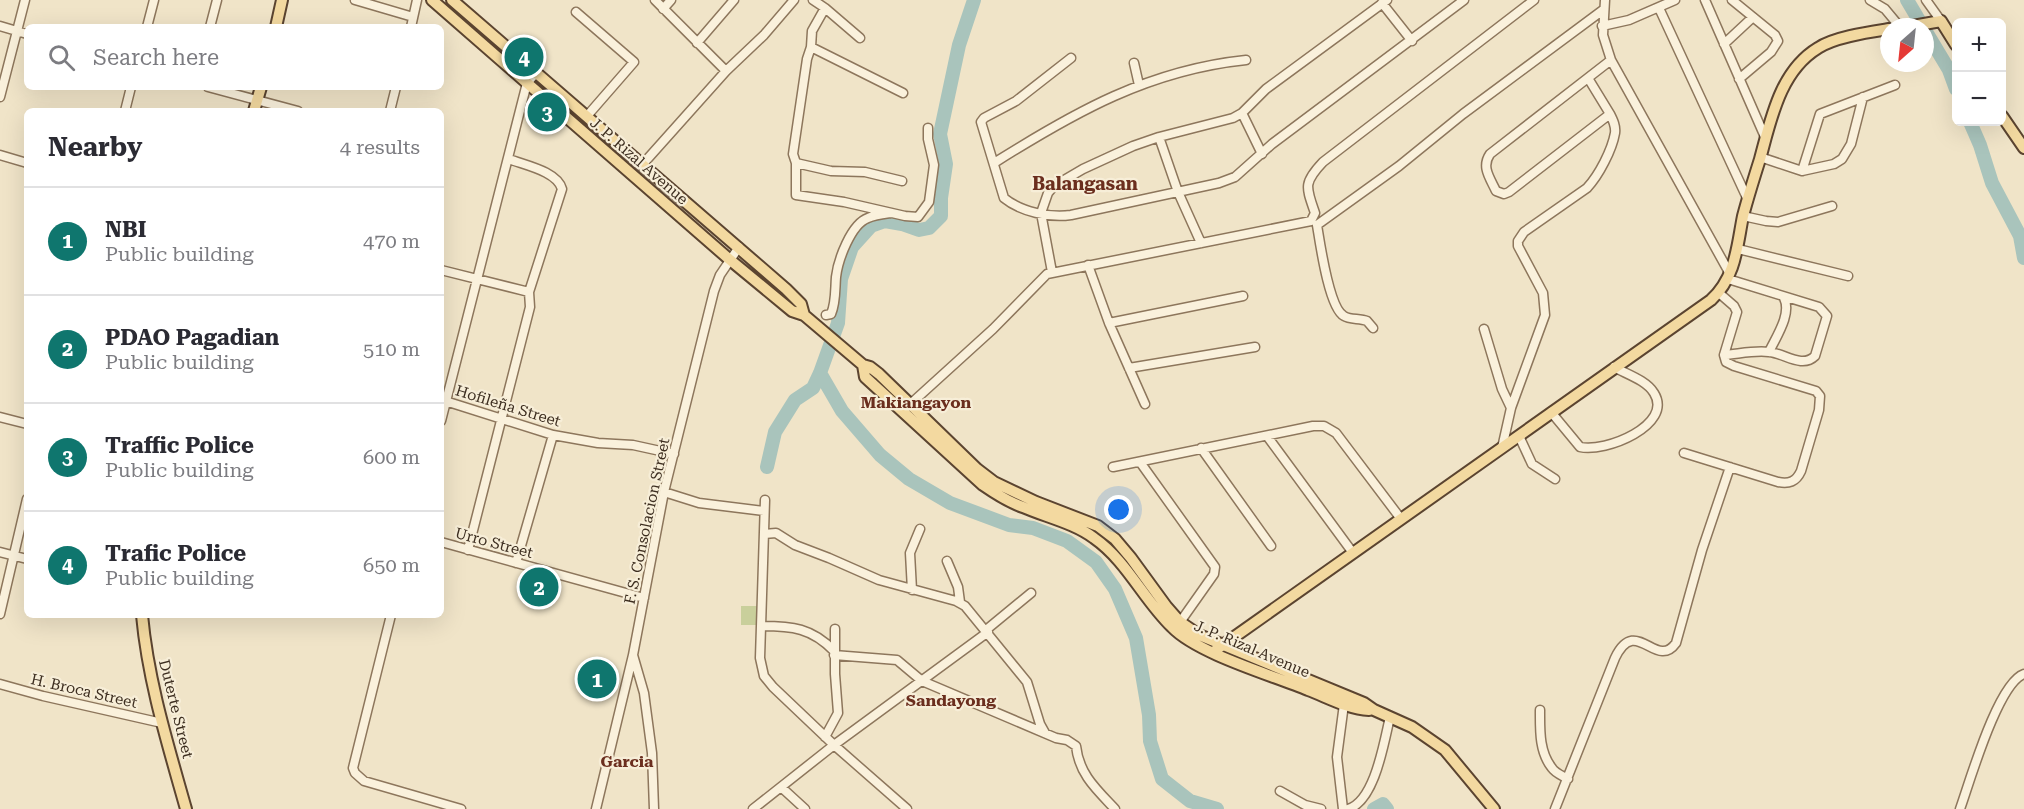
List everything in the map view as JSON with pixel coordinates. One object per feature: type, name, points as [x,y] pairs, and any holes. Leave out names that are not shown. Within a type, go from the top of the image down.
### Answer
[{"type":"main road","points":[[277,24],[282,0]]},
{"type":"main road","name":"J. P. Rizal Avenue","points":[[432,0],[729,259],[792,311],[804,315],[863,365],[865,376],[907,407],[966,465],[1009,490],[1098,526],[1115,539],[1166,606],[1177,626],[1217,649],[1344,704],[1374,710]]},
{"type":"main road","name":"J. P. Rizal Avenue","points":[[452,0],[739,247],[801,304],[804,315]]},
{"type":"main road","points":[[454,19],[462,9]]},
{"type":"main road","points":[[1936,22],[1952,40]]},
{"type":"main road","points":[[1217,649],[1719,293],[1729,277],[1738,249],[1743,216],[1765,137],[1782,88],[1788,78],[1819,47],[1880,31]]},
{"type":"main road","points":[[256,105],[260,90]]},
{"type":"main road","points":[[2006,123],[2024,148]]},
{"type":"main road","name":"Duterte Street","points":[[142,618],[148,658],[162,723],[186,809]]},
{"type":"main road","name":"J. P. Rizal Avenue","points":[[1217,649],[1364,703],[1412,727],[1445,750],[1494,809]]},
{"type":"street","points":[[0,97],[22,33],[25,0]]},
{"type":"street","points":[[148,24],[154,0]]},
{"type":"street","points":[[211,24],[217,0]]},
{"type":"street","points":[[355,0],[413,16]]},
{"type":"street","points":[[412,24],[417,0]]},
{"type":"street","points":[[654,0],[726,71]]},
{"type":"street","points":[[663,9],[671,0]]},
{"type":"street","points":[[698,43],[734,0]]},
{"type":"street","points":[[642,165],[726,71],[764,35],[794,0]]},
{"type":"street","points":[[813,0],[860,38]]},
{"type":"street","points":[[1071,58],[1016,101],[982,120],[981,124],[1004,198],[1017,206],[1041,213],[1068,215],[1219,183],[1235,177],[1464,0]]},
{"type":"street","points":[[1373,328],[1367,321],[1344,317],[1338,310],[1324,264],[1314,223],[1315,213],[1306,184],[1323,162],[1534,0]]},
{"type":"street","points":[[1605,0],[1602,26],[1604,43],[1611,60],[1729,277],[1820,307],[1824,311],[1826,321],[1815,356],[1810,360],[1801,361],[1768,351],[1725,355]]},
{"type":"street","points":[[1602,26],[1629,20],[1675,0]]},
{"type":"street","points":[[1706,0],[1765,137]]},
{"type":"street","points":[[1732,0],[1775,35],[1778,44],[1739,79]]},
{"type":"street","points":[[1870,0],[1886,9],[1893,18]]},
{"type":"street","points":[[1926,0],[1936,22]]},
{"type":"street","points":[[1052,272],[1041,213],[1048,193],[1062,180],[1133,146],[1224,121],[1242,113],[1266,89],[1385,2],[1412,41]]},
{"type":"street","points":[[825,8],[812,31],[811,47],[807,59],[793,154],[796,163],[796,196],[854,204],[918,217],[929,202],[934,165],[928,128]]},
{"type":"street","points":[[1659,8],[1748,200]]},
{"type":"street","points":[[907,407],[993,329],[1040,279],[1052,272],[1314,223],[1399,166],[1463,114],[1603,10]]},
{"type":"street","points":[[576,12],[634,62],[586,116]]},
{"type":"street","points":[[1724,44],[1753,17]]},
{"type":"street","points":[[0,26],[22,33]]},
{"type":"street","points":[[811,47],[903,93]]},
{"type":"street","points":[[994,163],[1104,99],[1139,85],[1206,66],[1246,60]]},
{"type":"street","points":[[1610,114],[1509,192],[1504,194],[1496,190],[1486,172],[1485,163],[1490,154],[1611,60]]},
{"type":"street","points":[[1134,63],[1139,85]]},
{"type":"street","points":[[444,400],[478,278],[527,83],[536,73]]},
{"type":"street","points":[[1502,448],[1510,408],[1545,315],[1543,293],[1518,246],[1518,241],[1524,232],[1587,188],[1600,170],[1615,132],[1610,114],[1588,78]]},
{"type":"street","points":[[1802,171],[1820,114],[1895,85]]},
{"type":"street","points":[[126,108],[131,90]]},
{"type":"street","points":[[216,90],[256,105],[277,108]]},
{"type":"street","points":[[391,108],[395,90]]},
{"type":"street","points":[[1760,158],[1802,171],[1834,164],[1847,153],[1863,97]]},
{"type":"street","points":[[1242,113],[1262,154]]},
{"type":"street","points":[[1159,137],[1178,192],[1201,243]]},
{"type":"street","points":[[0,156],[24,162]]},
{"type":"street","points":[[468,550],[530,307],[529,292],[562,189],[554,178],[509,159]]},
{"type":"street","points":[[796,163],[831,171],[855,171],[902,181]]},
{"type":"street","points":[[1743,216],[1779,222],[1832,206]]},
{"type":"street","points":[[826,315],[831,314],[834,308],[839,261],[852,233],[866,218],[894,212]]},
{"type":"street","name":"F. S. Consolacion Street","points":[[654,809],[652,753],[645,703],[633,655],[664,492],[714,291],[729,259],[739,247]]},
{"type":"street","points":[[1738,249],[1848,276]]},
{"type":"street","points":[[1088,265],[1109,323],[1145,404]]},
{"type":"street","points":[[444,271],[529,292]]},
{"type":"street","points":[[1684,453],[1778,482],[1786,483],[1796,480],[1801,471],[1820,399],[1818,393],[1810,389],[1726,362],[1725,355],[1737,312],[1734,306],[1719,293]]},
{"type":"street","points":[[1109,323],[1243,296]]},
{"type":"street","points":[[1768,351],[1784,317],[1787,307],[1785,297]]},
{"type":"street","points":[[1484,329],[1510,408]]},
{"type":"street","points":[[1129,368],[1255,347]]},
{"type":"street","points":[[1551,412],[1580,447],[1610,445],[1632,436],[1652,419],[1657,404],[1656,395],[1640,381],[1614,367]]},
{"type":"street","name":"Hofileña Street","points":[[444,400],[553,435],[674,454]]},
{"type":"street","points":[[0,417],[24,423]]},
{"type":"street","points":[[1113,467],[1313,426],[1329,428],[1336,433],[1401,519]]},
{"type":"street","points":[[516,562],[553,435]]},
{"type":"street","points":[[1267,436],[1353,552]]},
{"type":"street","points":[[1519,436],[1532,464],[1555,479]]},
{"type":"street","points":[[1201,448],[1271,546]]},
{"type":"street","points":[[1140,462],[1215,567],[1214,574],[1177,626]]},
{"type":"street","points":[[1555,809],[1623,644],[1627,641],[1637,641],[1662,651],[1672,648],[1676,643],[1702,550],[1730,467]]},
{"type":"street","points":[[664,492],[699,502],[764,510]]},
{"type":"street","points":[[765,500],[760,658],[767,681],[825,737],[907,809]]},
{"type":"street","points":[[0,614],[24,512]]},
{"type":"street","points":[[912,590],[910,553],[920,530]]},
{"type":"street","points":[[765,534],[776,533],[795,545],[879,580],[960,602],[969,609],[1027,682],[1045,733]]},
{"type":"street","name":"Urro Street","points":[[444,543],[644,598]]},
{"type":"street","points":[[0,552],[24,558]]},
{"type":"street","points":[[946,561],[958,587],[960,602]]},
{"type":"street","points":[[753,809],[834,745],[987,631],[1031,593]]},
{"type":"street","points":[[390,618],[353,768],[364,781],[461,809]]},
{"type":"street","points":[[762,626],[794,627],[822,639],[834,653],[897,660],[922,681],[1056,738],[1067,740],[1076,746],[1078,759],[1086,778],[1115,809]]},
{"type":"street","points":[[825,737],[838,713],[834,653],[836,629]]},
{"type":"street","points":[[596,809],[633,655]]},
{"type":"street","points":[[1960,809],[1996,709],[2015,678],[2024,674]]},
{"type":"street","name":"H. Broca Street","points":[[0,684],[162,723]]},
{"type":"street","points":[[1344,704],[1337,757],[1345,809],[1360,803],[1371,783],[1390,717]]},
{"type":"street","points":[[1540,710],[1542,744],[1546,757],[1552,770],[1568,779]]},
{"type":"street","points":[[781,787],[805,809]]},
{"type":"street","points":[[1280,790],[1305,805],[1321,809]]},
{"type":"green space","points":[[741,606],[759,606],[759,625],[741,625]]},
{"type":"waterway","points":[[767,467],[775,432],[795,400],[813,388],[820,373],[838,323],[841,279],[852,247],[871,226],[885,221],[919,230],[929,228],[941,216],[946,164],[940,134],[959,45],[974,0]]},
{"type":"waterway","points":[[1907,0],[1918,18]]},
{"type":"waterway","points":[[1934,45],[1952,78]]},
{"type":"waterway","points":[[1972,126],[1992,183],[2020,236],[2024,258]]},
{"type":"waterway","points":[[820,373],[842,411],[880,455],[909,479],[950,503],[1009,525],[1033,528],[1067,541],[1096,562],[1115,589],[1136,638],[1149,715],[1150,741],[1162,779],[1190,801],[1217,809]]},
{"type":"waterway","points":[[1374,809],[1383,804],[1387,809]]},
{"type":"place","name":"Trafic Police","points":[[524,57]]},
{"type":"place","name":"Traffic Police","points":[[547,112]]},
{"type":"place","name":"PDAO Pagadian","points":[[539,587]]},
{"type":"place","name":"NBI","points":[[597,679]]},
{"type":"district","name":"Balangasan","points":[[1085,183]]},
{"type":"district","name":"Makiangayon","points":[[916,402]]},
{"type":"district","name":"Sandayong","points":[[951,700]]},
{"type":"district","name":"Garcia","points":[[627,761]]}]
